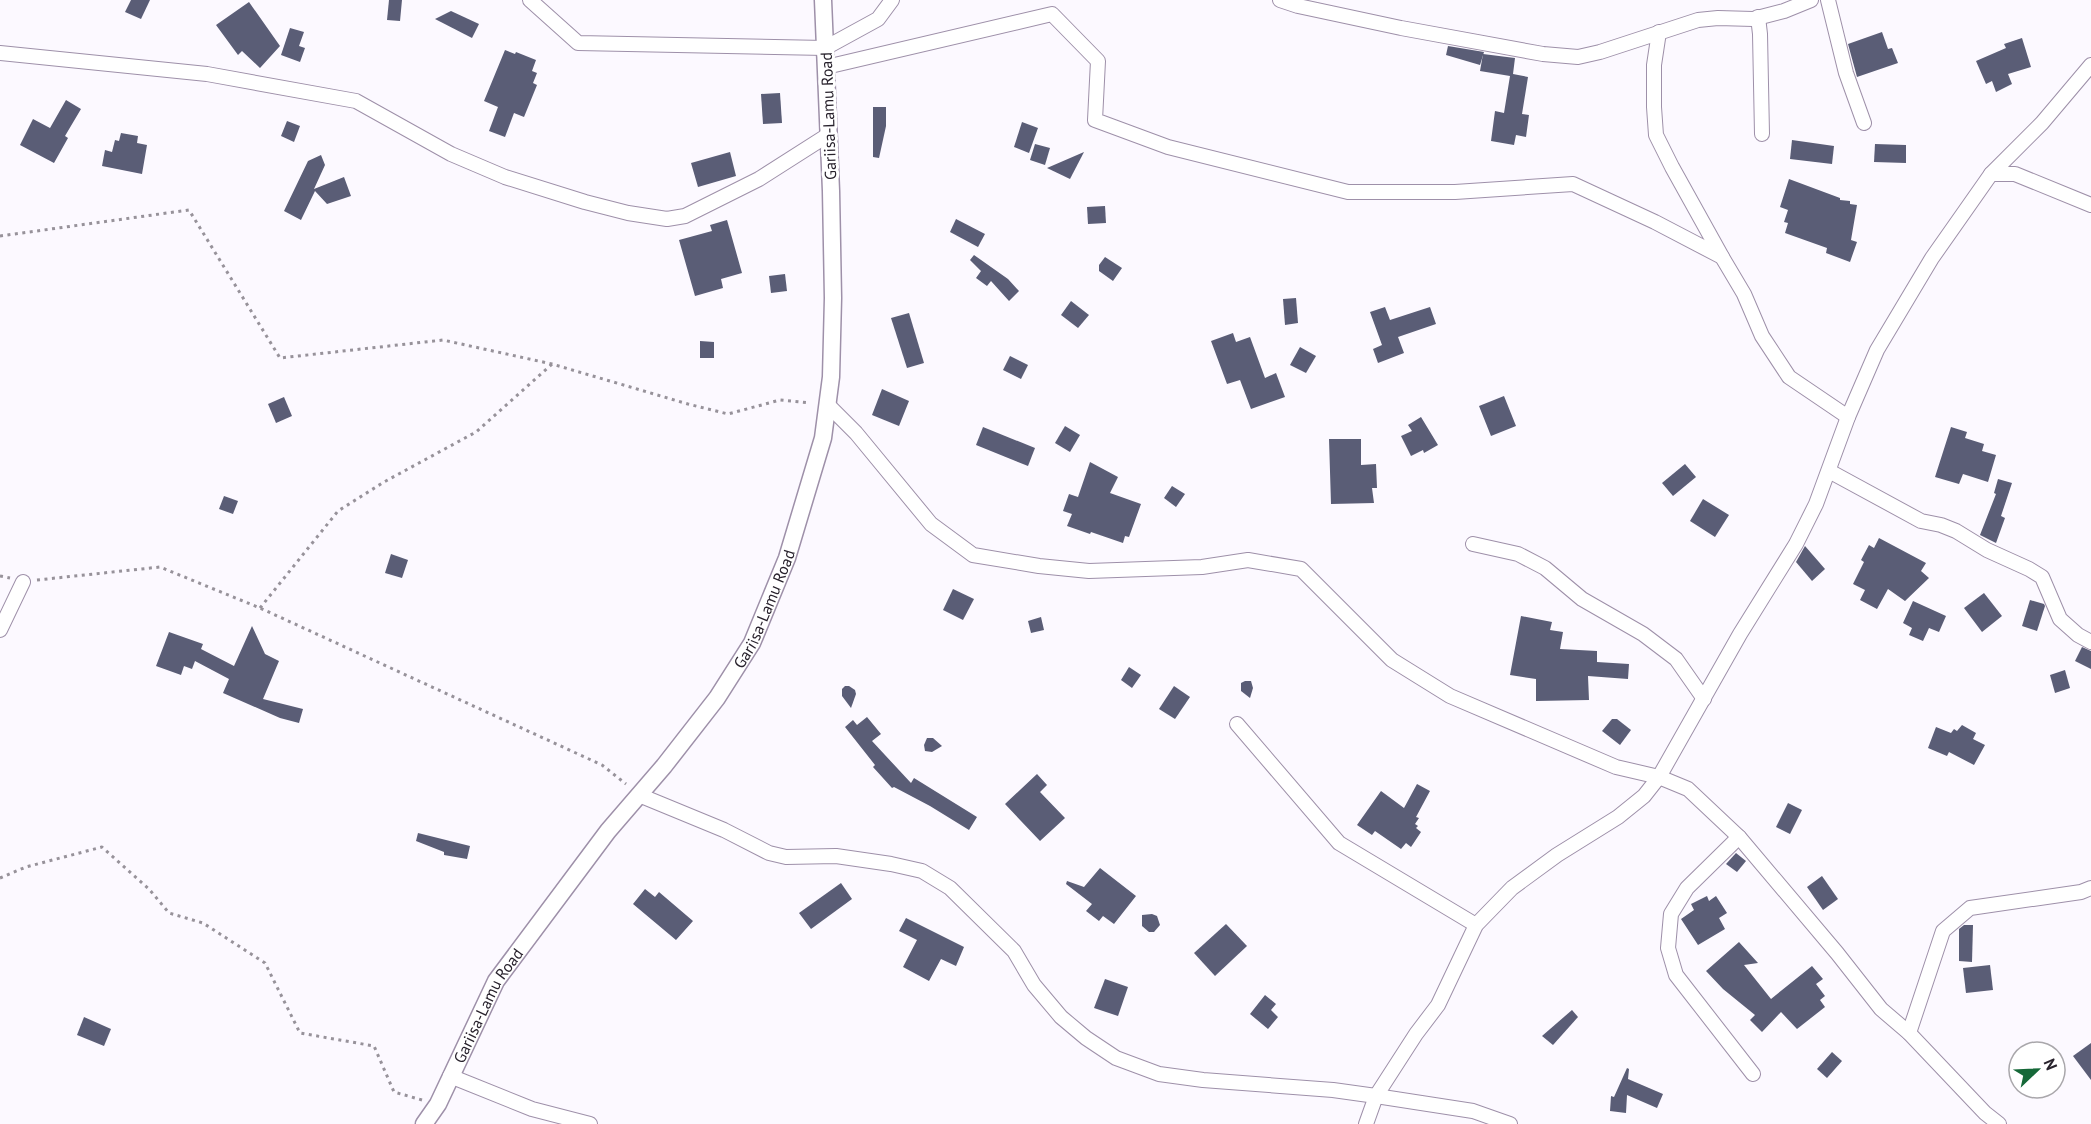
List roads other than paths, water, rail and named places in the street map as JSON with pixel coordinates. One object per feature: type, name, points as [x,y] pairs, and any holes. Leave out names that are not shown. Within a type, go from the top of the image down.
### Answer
[{"type":"street","points":[[530,0],[578,43],[825,48],[878,19],[892,0]]},
{"type":"street","name":"Gariisa-Lamu Road","points":[[424,1124],[438,1104],[496,981],[608,831],[717,698],[752,642],[787,558],[823,438],[831,377],[833,298],[823,0]]},
{"type":"street","points":[[1280,0],[1401,28],[1543,54],[1578,57],[1698,20],[1758,17],[1784,11],[1811,0]]},
{"type":"street","points":[[1828,0],[1846,73],[1864,123]]},
{"type":"street","points":[[826,68],[1052,14],[1098,61],[1095,120],[1168,147],[1348,192],[1455,192],[1572,184],[1655,222],[1722,257]]},
{"type":"street","points":[[1758,17],[1761,34],[1762,134]]},
{"type":"street","points":[[1659,32],[1654,66],[1656,135],[1744,294],[1762,336],[1789,377],[1848,417]]},
{"type":"street","points":[[0,53],[207,74],[356,101],[451,154],[505,177],[585,202],[628,213],[667,219],[685,216],[759,179],[828,135]]},
{"type":"street","points":[[1366,1124],[1376,1096],[1416,1034],[1438,1005],[1476,925],[1512,888],[1557,855],[1618,817],[1644,796],[1659,777],[1740,634],[1796,544],[1829,471],[1848,417],[1877,350],[1932,258],[1991,174],[2042,123],[2091,65]]},
{"type":"street","points":[[1991,174],[2014,174],[2091,205]]},
{"type":"street","points":[[828,405],[856,433],[931,524],[974,555],[1039,566],[1089,571],[1202,567],[1248,560],[1301,569],[1392,660],[1450,696],[1616,767],[1659,777],[1688,789],[1739,837],[1881,1009],[1909,1034],[1985,1113],[1999,1124]]},
{"type":"street","points":[[1829,471],[1921,520],[1956,531],[1987,550],[2043,577],[2060,619],[2091,642]]},
{"type":"street","points":[[1473,544],[1518,554],[1545,568],[1582,599],[1643,634],[1676,659],[1704,699]]},
{"type":"street","points":[[0,630],[23,582]]},
{"type":"street","points":[[1237,724],[1339,843],[1476,925]]},
{"type":"street","points":[[639,795],[724,830],[769,853],[786,857],[836,856],[891,864],[922,872],[950,888],[1014,951],[1034,985],[1061,1017],[1086,1038],[1116,1058],[1160,1074],[1376,1096],[1473,1111],[1510,1124]]},
{"type":"street","points":[[1739,837],[1687,888],[1671,914],[1668,948],[1676,975],[1753,1074]]},
{"type":"street","points":[[1909,1034],[1942,931],[1970,908],[2088,893]]},
{"type":"street","points":[[450,1076],[532,1109],[590,1124]]}]
